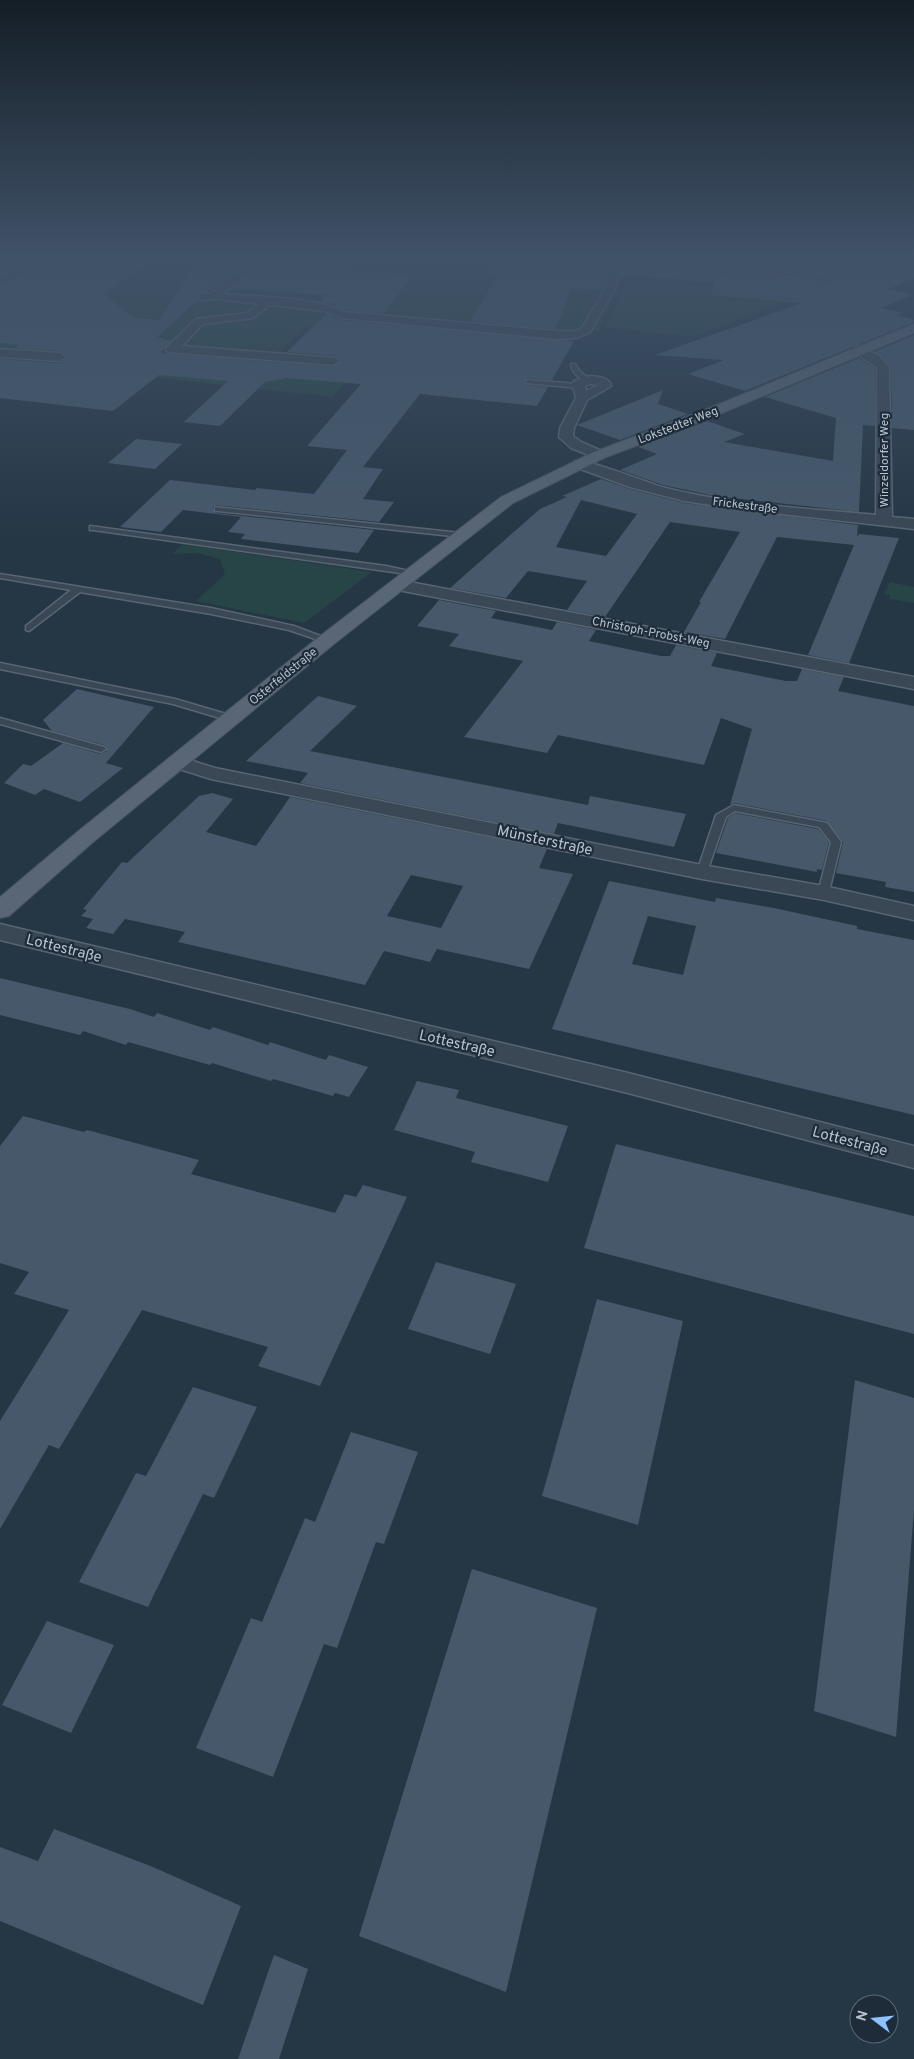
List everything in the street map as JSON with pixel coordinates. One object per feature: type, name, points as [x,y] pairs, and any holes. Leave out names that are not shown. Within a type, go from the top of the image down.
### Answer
[{"type":"main road","name":"Lokstedter Weg","points":[[580,464],[717,410],[860,350]]},
{"type":"main road","name":"Osterfeldstraße","points":[[0,910],[230,718],[506,500],[580,464]]},
{"type":"street","points":[[173,349],[333,361]]},
{"type":"street","name":"Winzeldorfer Weg","points":[[860,350],[875,359],[883,367],[884,521]]},
{"type":"street","points":[[0,353],[60,357]]},
{"type":"street","points":[[582,388],[567,428],[566,437],[576,445],[599,455]]},
{"type":"street","name":"Frickestraße","points":[[580,464],[635,484],[684,497],[738,505],[914,524]]},
{"type":"street","name":"Christoph-Probst-Weg","points":[[399,586],[910,681]]},
{"type":"street","name":"Münsterstraße","points":[[177,762],[211,773],[702,872],[824,893],[914,913]]},
{"type":"street","name":"Lottestraße","points":[[0,932],[628,1083],[914,1157]]},
{"type":"lane","points":[[528,382],[582,388],[573,365]]},
{"type":"lane","points":[[218,509],[461,535]]},
{"type":"lane","points":[[93,528],[414,573]]},
{"type":"lane","points":[[0,576],[211,611],[291,628],[327,640]]},
{"type":"lane","points":[[29,628],[78,589]]},
{"type":"lane","points":[[0,666],[175,702],[230,718]]},
{"type":"lane","points":[[0,721],[101,749]]},
{"type":"lane","points":[[702,872],[721,815],[734,808],[823,825],[836,842],[824,893]]},
{"type":"green space","points":[[0,349],[283,349],[281,351],[337,363],[363,364],[332,397],[73,369],[81,352],[60,350],[38,354],[0,351]]},
{"type":"green space","points":[[182,544],[372,572],[304,623],[196,601],[225,574],[220,559],[197,553],[173,554]]},
{"type":"green space","points":[[890,582],[914,587],[914,603],[890,599],[890,595],[884,594]]},
{"type":"building","points":[[31,349],[164,349],[160,353],[333,367],[341,361],[337,356],[287,352],[290,349],[569,349],[552,380],[528,378],[523,382],[526,385],[548,387],[537,406],[420,394],[363,467],[383,469],[363,499],[394,502],[379,522],[215,505],[213,507],[215,513],[374,530],[358,553],[241,539],[245,534],[228,532],[241,517],[183,510],[161,532],[120,527],[170,480],[255,490],[257,488],[314,494],[347,450],[307,446],[361,384],[286,378],[265,382],[220,426],[184,422],[228,381],[159,375],[113,411],[0,398],[0,359],[60,363],[68,358],[60,351]]},
{"type":"building","points":[[672,349],[848,349],[745,391],[688,374],[724,360],[655,355]]},
{"type":"building","points":[[881,349],[914,349],[914,430],[892,428],[891,367],[880,355],[874,352]]},
{"type":"building","points":[[859,358],[875,369],[875,426],[863,425],[859,512],[715,496],[663,485],[620,470],[657,454],[638,447],[707,421],[745,434],[724,442],[833,461],[836,418],[765,397]]},
{"type":"building","points":[[663,390],[658,404],[688,414],[620,440],[577,425]]},
{"type":"building","points":[[136,439],[182,444],[155,469],[108,463]]},
{"type":"building","points":[[601,479],[630,489],[684,503],[858,525],[857,537],[859,534],[899,538],[849,663],[808,655],[854,545],[777,537],[725,639],[684,632],[701,602],[699,602],[740,532],[670,522],[605,617],[567,610],[587,581],[528,571],[506,598],[450,588],[540,509],[567,497],[562,496]],"holes":[[[581,500],[637,514],[606,556],[556,547]]]},
{"type":"building","points":[[439,600],[496,611],[491,618],[552,630],[557,622],[596,630],[589,641],[661,656],[670,656],[676,645],[717,653],[711,666],[786,681],[797,681],[802,669],[844,677],[838,691],[914,706],[914,892],[885,887],[886,882],[836,873],[843,842],[827,821],[734,803],[730,805],[752,729],[721,718],[704,765],[558,735],[547,753],[464,737],[523,661],[449,646],[459,634],[417,626]]},
{"type":"building","points":[[77,689],[154,707],[106,763],[123,768],[80,802],[44,789],[35,795],[4,783],[23,764],[31,766],[63,743],[100,754],[107,751],[104,745],[52,731],[43,720]]},
{"type":"building","points":[[318,696],[357,706],[310,751],[588,805],[590,796],[686,814],[674,847],[558,823],[554,834],[300,783],[308,773],[246,761]]},
{"type":"building","points":[[212,793],[233,799],[206,832],[256,846],[290,797],[547,849],[539,868],[573,874],[529,969],[437,949],[430,962],[384,951],[365,985],[178,942],[185,932],[125,919],[113,934],[86,928],[93,919],[81,916],[87,910],[83,909],[122,862],[127,863],[199,796]],"holes":[[[411,875],[463,886],[441,928],[387,916]]]},
{"type":"building","points":[[735,813],[818,829],[829,842],[822,870],[817,869],[817,872],[716,853],[728,818]]},
{"type":"building","points":[[609,881],[715,902],[716,898],[774,908],[857,926],[857,929],[914,940],[914,1115],[552,1029]],"holes":[[[648,916],[696,926],[683,975],[632,964]]]},
{"type":"building","points":[[0,978],[130,1009],[154,1017],[157,1013],[210,1030],[213,1027],[268,1045],[270,1042],[326,1060],[329,1055],[368,1067],[349,1097],[335,1093],[333,1096],[128,1042],[126,1045],[83,1031],[80,1035],[0,1015]]},
{"type":"building","points":[[417,1081],[459,1090],[456,1098],[568,1126],[548,1182],[471,1162],[475,1152],[394,1130]]},
{"type":"building","points":[[23,1116],[84,1132],[87,1130],[199,1160],[191,1174],[335,1213],[345,1194],[356,1197],[363,1185],[407,1197],[320,1386],[258,1366],[268,1347],[142,1310],[59,1449],[49,1445],[0,1529],[0,1421],[69,1310],[14,1294],[29,1272],[0,1263],[0,1146]]},
{"type":"building","points":[[616,1144],[914,1216],[914,1334],[584,1248]]},
{"type":"building","points":[[436,1262],[516,1284],[490,1354],[408,1329]]},
{"type":"building","points":[[597,1299],[683,1321],[638,1525],[542,1496]]},
{"type":"building","points":[[855,1380],[914,1398],[914,1510],[896,1737],[814,1711]]},
{"type":"building","points":[[193,1387],[257,1407],[214,1498],[203,1494],[148,1607],[79,1582],[136,1473],[146,1476]]},
{"type":"building","points":[[351,1432],[418,1452],[384,1544],[376,1542],[337,1648],[324,1644],[273,1777],[196,1748],[251,1618],[262,1622],[305,1518],[315,1522]]},
{"type":"building","points":[[472,1569],[597,1608],[506,1992],[359,1936]]},
{"type":"building","points":[[47,1621],[114,1645],[71,1733],[2,1705]]},
{"type":"building","points":[[54,1829],[153,1867],[241,1906],[203,2005],[0,1921],[0,1847],[38,1861]]},
{"type":"building","points":[[274,1955],[308,1969],[279,2059],[238,2059]]}]
